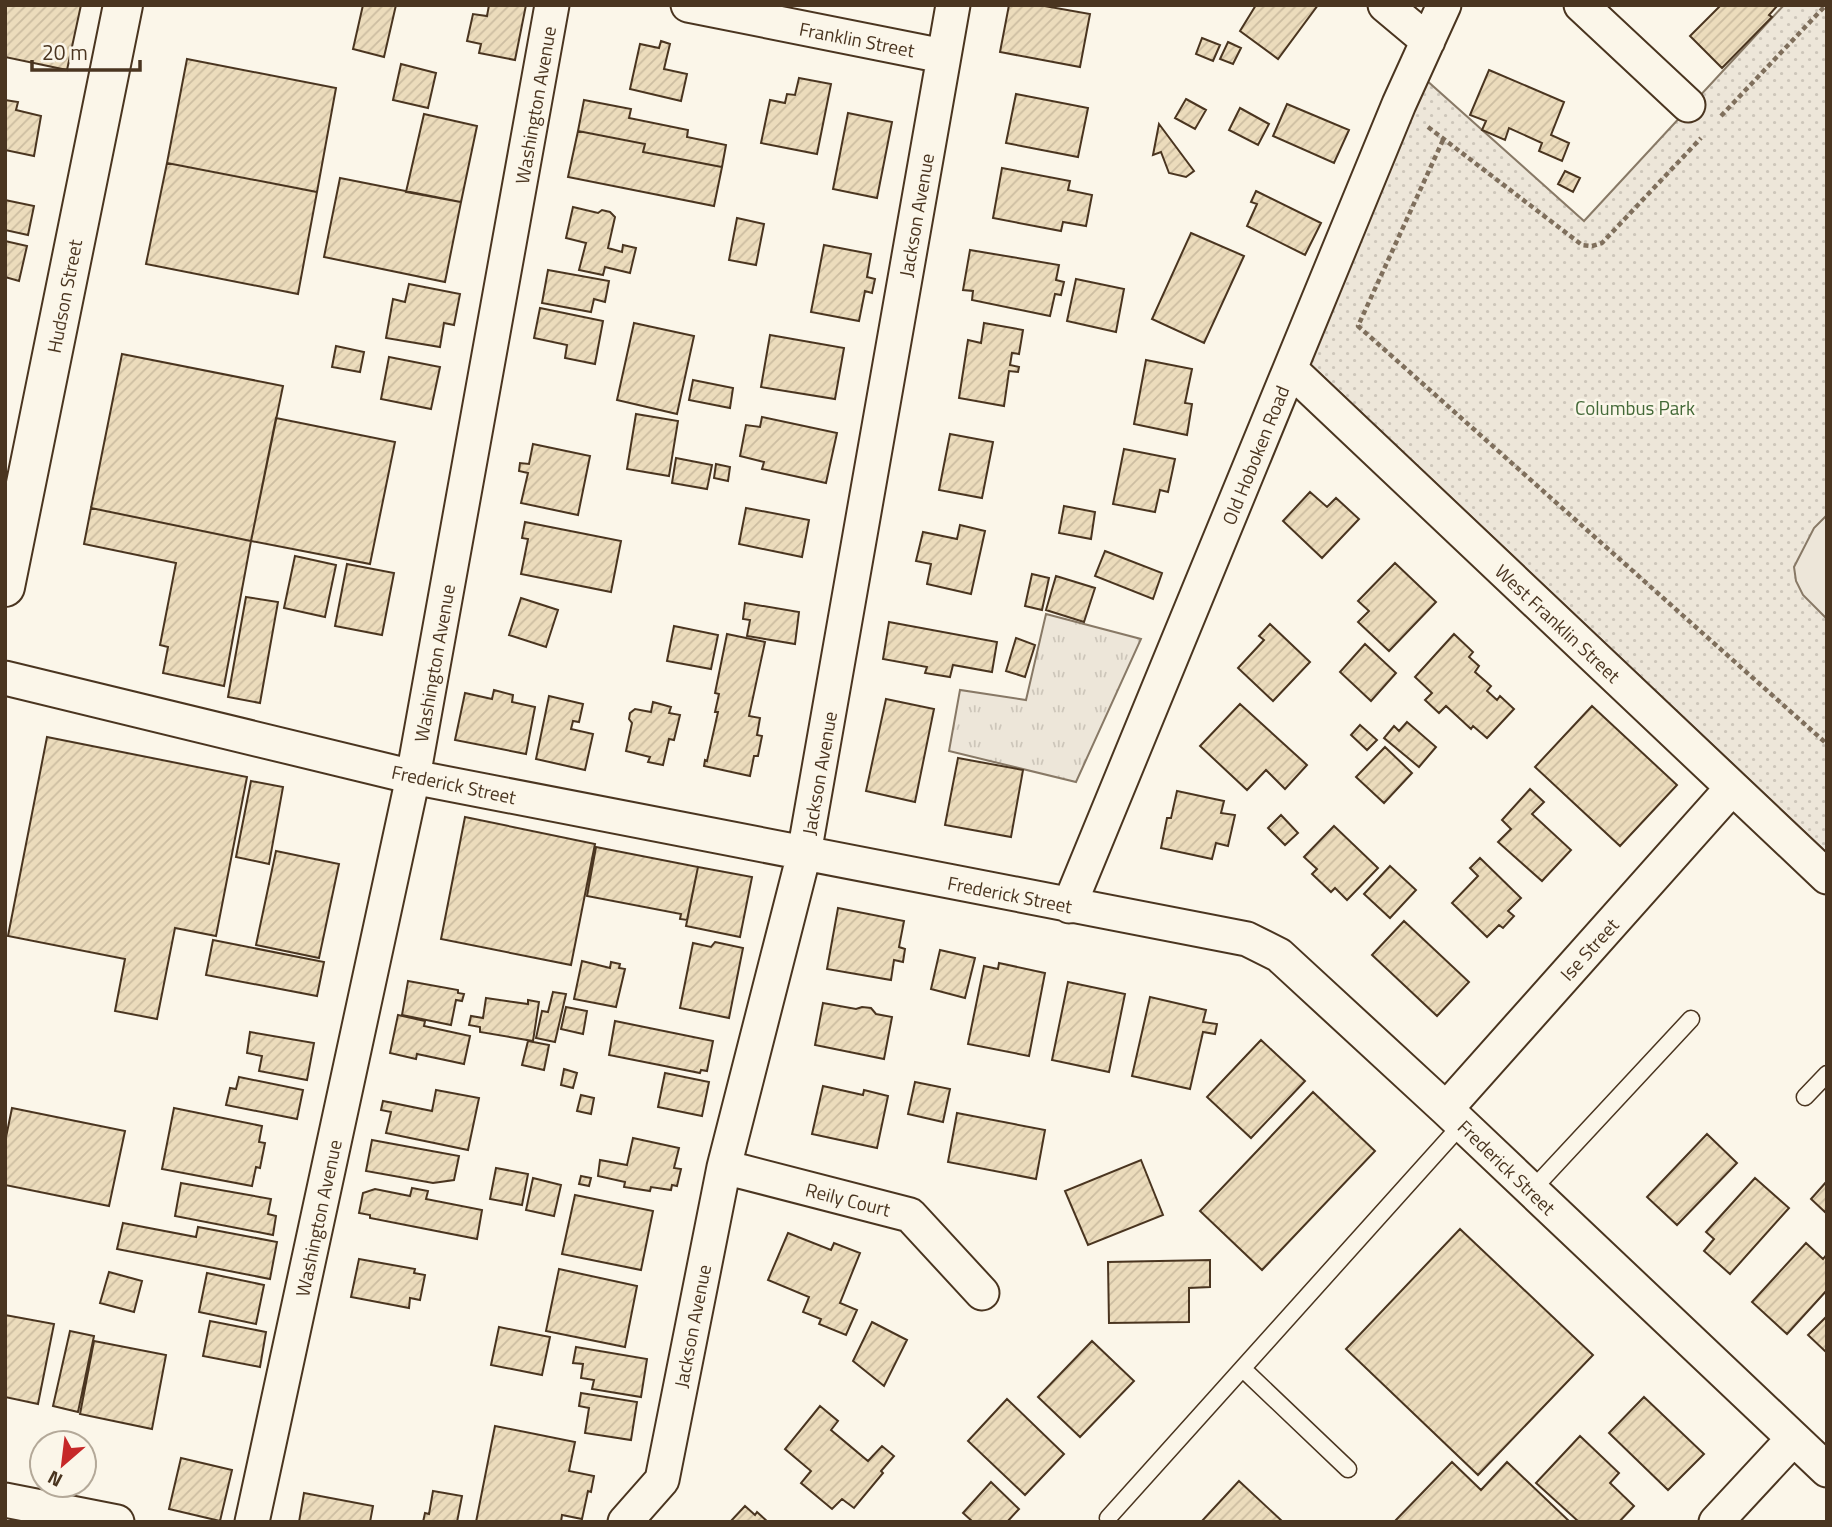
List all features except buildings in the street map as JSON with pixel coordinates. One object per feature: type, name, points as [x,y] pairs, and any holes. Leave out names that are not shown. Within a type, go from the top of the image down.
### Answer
[{"type":"main road","name":"Hudson Street","points":[[5,587],[123,5]]},
{"type":"street","name":"Washington Avenue","points":[[251,1522],[413,777],[552,5]]},
{"type":"street","name":"Franklin Street","points":[[688,5],[943,56]]},
{"type":"street","name":"Jackson Avenue","points":[[625,1522],[662,1480],[724,1167],[804,854],[953,5]]},
{"type":"street","points":[[1385,5],[1428,41]]},
{"type":"street","name":"Old Hoboken Road","points":[[1069,906],[1399,104],[1444,5]]},
{"type":"street","points":[[1581,5],[1688,105]]},
{"type":"street","name":"West Franklin Street","points":[[1290,369],[1827,877]]},
{"type":"street","name":"Frederick Street","points":[[5,678],[413,777],[1247,939],[1279,955],[1827,1470]]},
{"type":"street","name":"Ise Street","points":[[1454,1117],[1732,788]]},
{"type":"street","name":"Reily Court","points":[[724,1167],[910,1215],[982,1293]]},
{"type":"street","points":[[1716,1522],[1793,1439]]},
{"type":"street","points":[[5,1500],[117,1522]]},
{"type":"lane","points":[[1531,1191],[1691,1019]]},
{"type":"lane","points":[[1805,1097],[1827,1074]]},
{"type":"lane","points":[[1108,1518],[1243,1369],[1454,1117]]},
{"type":"lane","points":[[1243,1369],[1348,1469]]},
{"type":"path","points":[[1721,117],[1826,5]]},
{"type":"path","points":[[1399,104],[1582,245],[1602,243],[1702,137]]},
{"type":"path","points":[[1443,140],[1358,326],[1827,744]]},
{"type":"green space","name":"Columbus Park","points":[[1784,5],[1827,5],[1827,853],[1295,350],[1416,71],[1584,221]]},
{"type":"green space","points":[[1827,515],[1827,619],[1803,595],[1796,581],[1794,567],[1814,528]]},
{"type":"green space","points":[[1046,614],[1141,639],[1076,782],[949,751],[960,690],[1026,700]]}]
